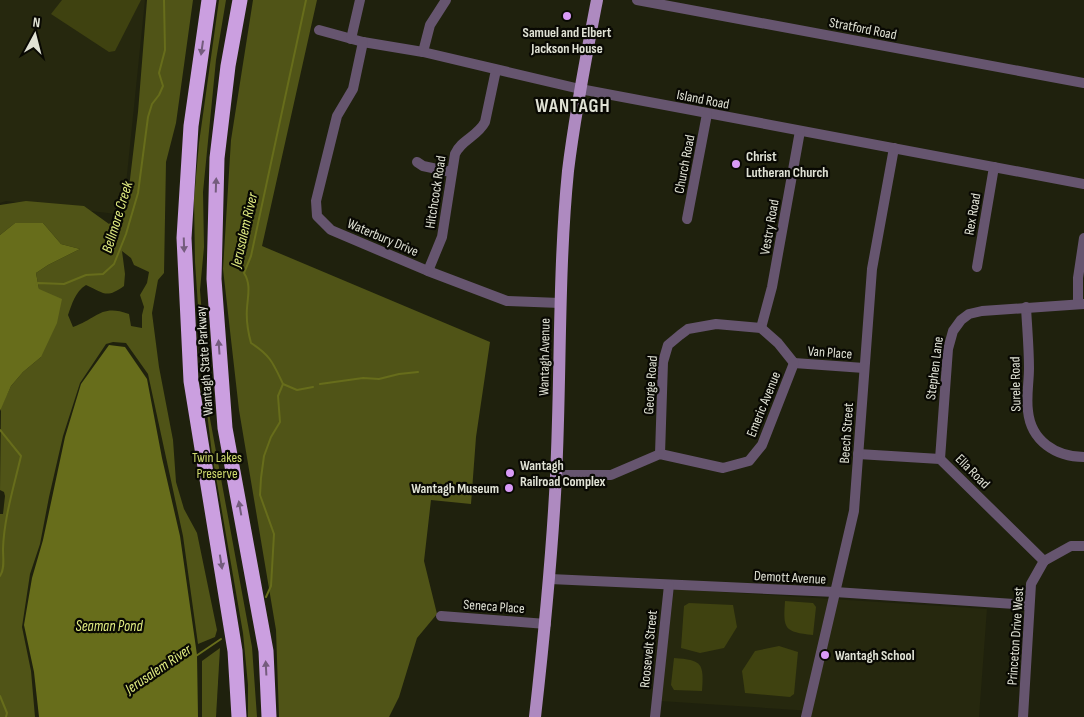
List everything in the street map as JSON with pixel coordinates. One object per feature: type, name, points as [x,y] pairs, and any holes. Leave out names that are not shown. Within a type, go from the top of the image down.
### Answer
[{"type":"highway","name":"Wantagh State Parkway","points":[[209,0],[191,126],[184,247],[191,381],[235,651],[240,717]]},
{"type":"highway","name":"Wantagh State Parkway","points":[[240,0],[228,66],[217,158],[214,279],[226,428],[266,651],[269,717]]},
{"type":"main road","name":"Wantagh Avenue","points":[[535,717],[550,578],[556,475],[560,304],[568,172],[580,89],[597,0]]},
{"type":"street","points":[[351,39],[360,0]]},
{"type":"street","points":[[423,52],[430,25],[446,0]]},
{"type":"street","name":"Stratford Road","points":[[637,0],[1084,83]]},
{"type":"street","name":"Island Road","points":[[318,30],[364,42],[423,52],[580,89],[1084,184]]},
{"type":"street","name":"Waterbury Drive","points":[[364,42],[353,89],[337,116],[316,201],[317,216],[331,230],[428,271],[507,300],[560,304]]},
{"type":"street","name":"Hitchcock Road","points":[[428,271],[442,237],[451,172],[457,149],[477,133],[485,122],[496,70]]},
{"type":"street","name":"Church Road","points":[[687,219],[707,114]]},
{"type":"street","name":"Vestry Road","points":[[761,328],[772,287],[800,131]]},
{"type":"street","name":"Beech Street","points":[[806,717],[854,511],[872,269],[894,148]]},
{"type":"street","points":[[417,162],[423,166],[451,172]]},
{"type":"street","name":"Rex Road","points":[[977,267],[994,167]]},
{"type":"street","points":[[1081,304],[1078,278],[1084,238]]},
{"type":"street","name":"Stephen Lane","points":[[940,458],[948,349],[953,331],[961,320],[969,314],[982,311],[1081,304]]},
{"type":"street","name":"Surele Road","points":[[1026,307],[1029,370],[1028,411],[1031,426],[1050,449],[1063,455],[1084,457]]},
{"type":"street","name":"George Road","points":[[660,454],[663,362],[668,345],[688,329],[716,324],[761,328]]},
{"type":"street","points":[[761,328],[778,343],[794,363]]},
{"type":"street","name":"Van Place","points":[[794,363],[864,368]]},
{"type":"street","name":"Emeric Avenue","points":[[660,454],[723,468],[749,461],[762,445],[794,363]]},
{"type":"street","points":[[556,475],[611,475],[660,454]]},
{"type":"street","name":"Ella Road","points":[[858,454],[940,458],[1044,561]]},
{"type":"street","points":[[1044,561],[1071,546],[1084,546]]},
{"type":"street","name":"Princeton Drive West","points":[[1024,717],[1031,584],[1044,561]]},
{"type":"street","name":"Demott Avenue","points":[[550,578],[835,592],[1029,605]]},
{"type":"street","name":"Roosevelt Street","points":[[655,717],[669,585]]},
{"type":"street","name":"Seneca Place","points":[[441,616],[546,624]]},
{"type":"shaded area","points":[[0,0],[145,0],[125,194],[116,214],[6,201],[0,203]]},
{"type":"shaded area","points":[[62,0],[141,0],[115,51],[109,52],[51,14]]},
{"type":"shaded area","name":"Wantagh School","points":[[674,589],[987,609],[979,717],[811,717],[812,711],[660,701]]},
{"type":"shaded area","points":[[785,601],[813,603],[816,607],[813,635],[796,632],[787,627],[784,618]]},
{"type":"shaded area","points":[[689,603],[733,605],[737,627],[724,648],[700,653],[681,648],[684,606]]},
{"type":"shaded area","points":[[779,646],[798,652],[794,694],[790,697],[745,693],[742,671],[755,651]]},
{"type":"shaded area","points":[[674,658],[690,660],[699,665],[702,674],[702,691],[674,690],[671,685]]},
{"type":"green space","points":[[147,0],[193,0],[176,123],[166,162],[164,273],[158,280],[152,313],[159,367],[173,440],[176,482],[184,509],[197,533],[217,630],[215,637],[198,644],[183,536],[148,374],[126,343],[113,342],[106,344],[80,383],[63,436],[40,544],[30,574],[22,627],[31,671],[35,717],[0,717],[0,514],[3,514],[5,496],[4,492],[0,490],[1,407],[11,386],[23,372],[41,357],[39,289],[36,273],[80,249],[61,244],[43,223],[15,223],[0,235],[0,205],[26,201],[84,206],[109,224],[120,212],[128,196],[138,112]],"holes":[[[122,251],[131,258],[134,265],[149,272],[147,283],[140,295],[144,307],[142,328],[131,326],[129,314],[120,311],[100,313],[73,327],[68,315],[74,298],[79,291],[86,285],[109,294],[118,290],[124,286],[125,274]]]},
{"type":"green space","name":"Twin Lakes Preserve","points":[[219,0],[226,0],[216,60],[203,192],[204,247],[200,290],[206,397],[252,647],[257,717],[248,717],[248,685],[243,633],[212,454],[203,380],[195,262],[194,199],[199,143]]},
{"type":"green space","points":[[253,0],[317,0],[262,246],[490,342],[476,437],[471,504],[431,500],[424,561],[437,614],[417,638],[399,697],[389,717],[279,717],[276,630],[239,410],[223,269],[231,140]]},
{"type":"green space","points":[[220,648],[216,717],[202,717],[202,661]]},
{"type":"water","points":[[15,223],[43,223],[61,244],[80,249],[36,273],[39,289],[62,299],[57,323],[41,357],[23,372],[11,386],[0,411],[0,235]]},
{"type":"water","name":"Seaman Pond","points":[[109,345],[125,347],[147,379],[162,458],[180,536],[197,655],[198,717],[39,717],[34,672],[24,625],[32,578],[43,540],[65,437],[81,384]]},
{"type":"waterway","name":"Bellmore Creek","points":[[36,285],[38,283],[64,284],[86,275],[103,274],[114,264],[126,234],[138,193],[148,117],[152,104],[163,86],[159,73],[165,50],[164,0]]},
{"type":"waterway","name":"Jerusalem River","points":[[266,597],[271,586],[274,534],[260,495],[261,478],[264,456],[271,437],[280,422],[278,396],[283,384],[271,360],[251,343],[247,317],[248,285],[244,273],[251,256],[306,0]]},
{"type":"waterway","points":[[320,384],[363,378],[379,379],[418,372]]},
{"type":"waterway","points":[[283,384],[297,390],[313,387]]},
{"type":"waterway","name":"Bellmore Creek","points":[[0,430],[21,456],[7,514],[3,567],[0,576]]},
{"type":"waterway","name":"Jerusalem River","points":[[196,656],[221,639]]},
{"type":"waterway","name":"Bellmore Creek","points":[[0,696],[7,713],[6,717]]},
{"type":"place","name":"Samuel and Elbert Jackson House","points":[[567,16]]},
{"type":"place","name":"Christ Lutheran Church","points":[[736,164]]},
{"type":"place","name":"Wantagh Railroad Complex","points":[[510,473]]},
{"type":"place","name":"Wantagh Museum","points":[[509,488]]},
{"type":"place","name":"Wantagh School","points":[[825,655]]},
{"type":"district","name":"WANTAGH","points":[[573,105]]}]
